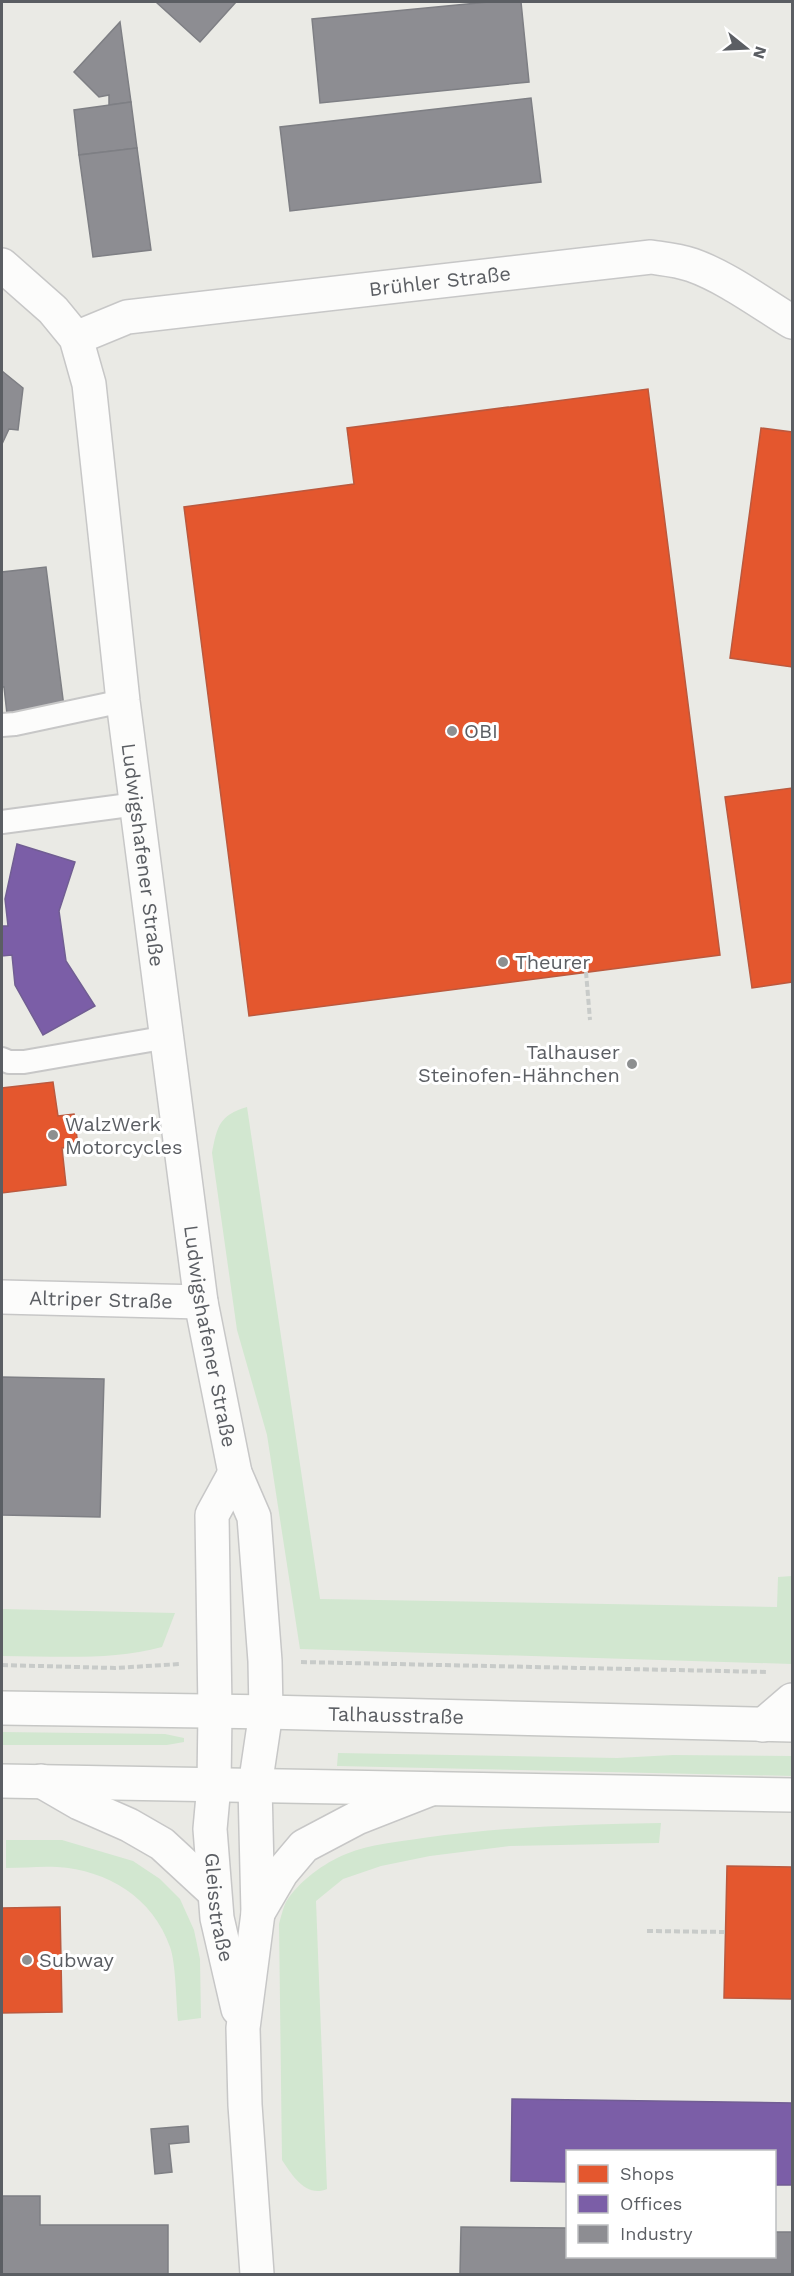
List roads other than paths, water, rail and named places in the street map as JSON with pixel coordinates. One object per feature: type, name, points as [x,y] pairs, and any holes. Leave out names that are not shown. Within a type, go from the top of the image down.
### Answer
[{"type":"street","name":"Brühler Straße","points":[[76,338],[127,317],[651,257],[674,260],[702,269],[792,322]]},
{"type":"street","name":"Ludwigshafener Straße","points":[[2,265],[53,310],[76,338],[89,384],[123,701],[201,1302],[235,1473],[254,1517],[266,1661],[266,1712]]},
{"type":"street","name":"Altriper Straße","points":[[2,1297],[201,1302]]},
{"type":"street","name":"Ludwigshafener Straße","points":[[215,1711],[212,1515],[235,1473]]},
{"type":"street","points":[[778,1725],[785,1686]]},
{"type":"street","name":"Talhausstraße","points":[[2,1708],[778,1725]]},
{"type":"street","name":"Gleisstraße","points":[[215,1711],[214,1785],[210,1829],[214,1892],[217,1918],[243,2028]]},
{"type":"street","name":"Gleisstraße","points":[[257,2274],[245,2105],[243,2028],[258,1913],[255,1786],[266,1712]]},
{"type":"street","points":[[2,1781],[792,1795]]},
{"type":"street","points":[[41,1781],[79,1803],[129,1825],[162,1844],[214,1892]]},
{"type":"street","points":[[258,1913],[282,1872],[304,1846],[357,1818],[432,1789]]},
{"type":"lane","points":[[2,725],[123,701]]},
{"type":"lane","points":[[2,822],[137,804]]},
{"type":"lane","points":[[2,1059],[9,1062],[24,1062],[168,1037]]},
{"type":"place","name":"OBI","points":[[452,731]]},
{"type":"place","name":"Theurer","points":[[503,962]]},
{"type":"place","name":"Talhauser Steinofen-Hähnchen","points":[[632,1064]]},
{"type":"place","name":"WalzWerk Motorcycles","points":[[53,1135]]},
{"type":"place","name":"Subway","points":[[27,1960]]}]
